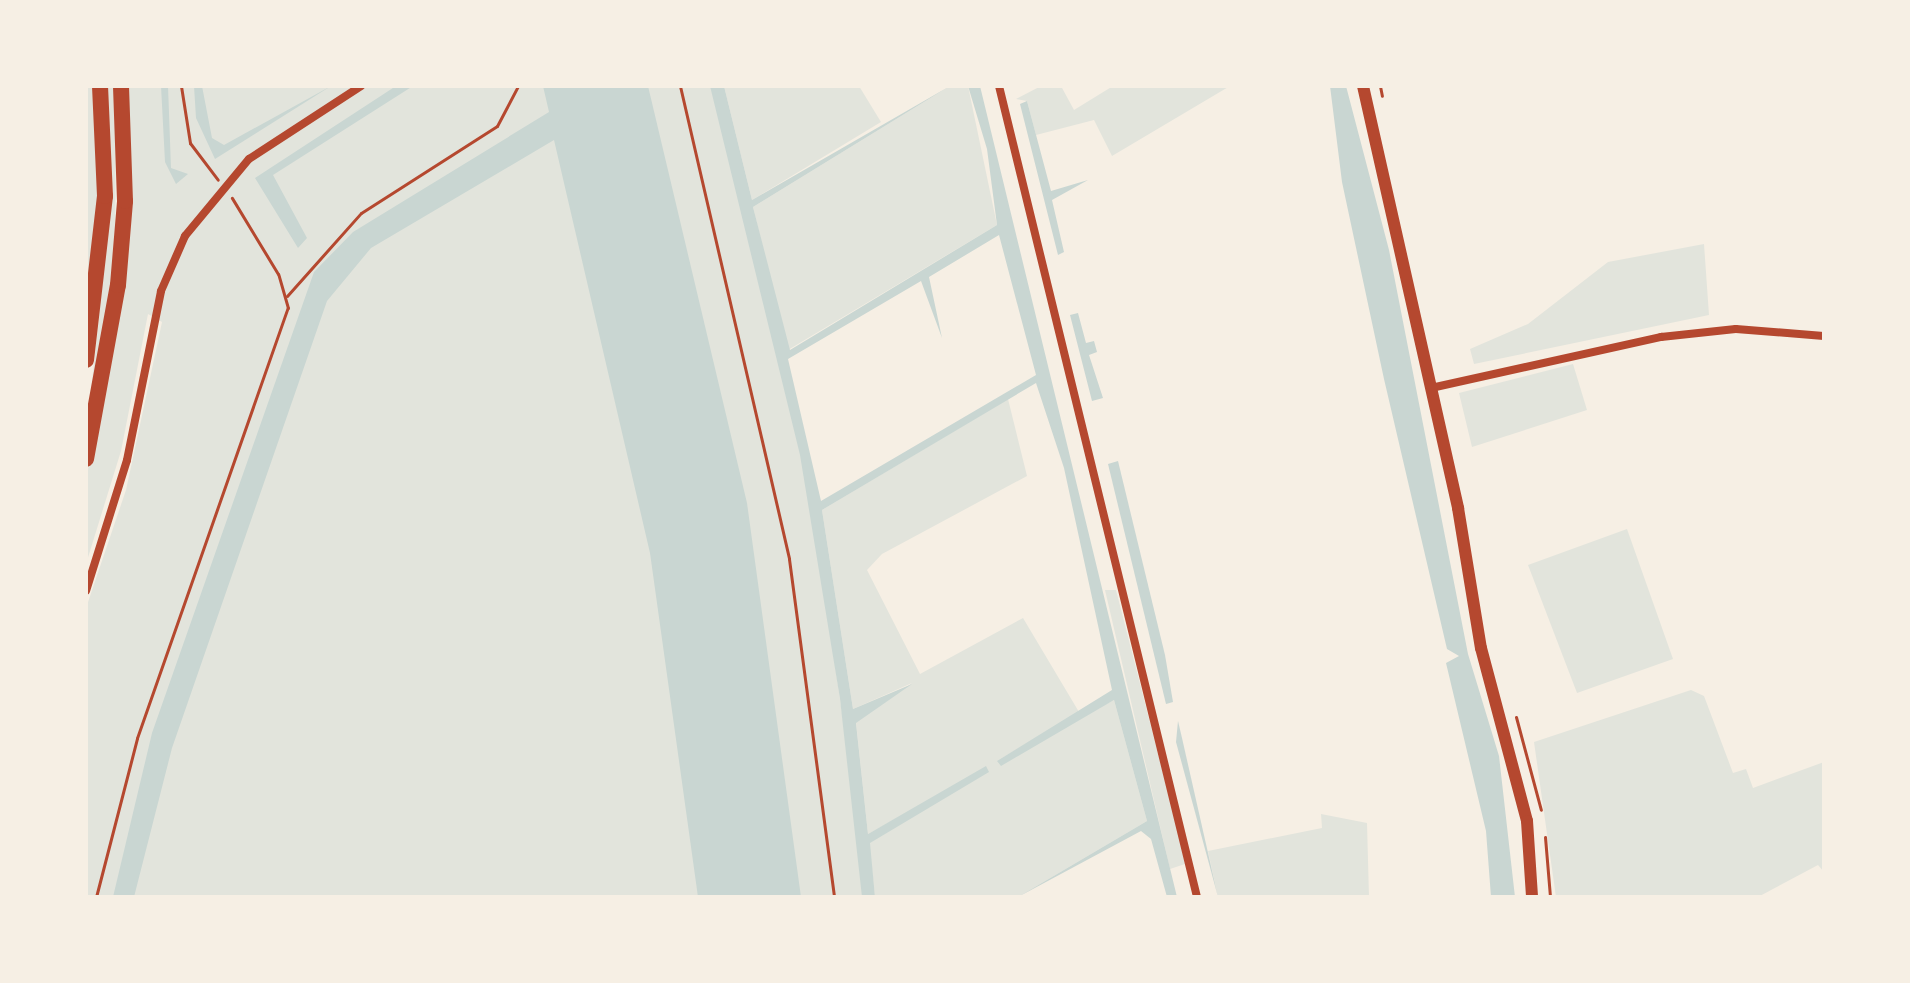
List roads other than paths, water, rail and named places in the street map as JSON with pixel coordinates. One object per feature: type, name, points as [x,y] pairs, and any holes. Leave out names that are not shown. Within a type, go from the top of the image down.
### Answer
[{"type":"main road","points":[[86,360],[105,196],[100,86]]},
{"type":"main road","points":[[86,459],[118,285],[125,201],[121,86]]},
{"type":"street","points":[[86,591],[127,460],[161,291],[185,236],[223,184],[249,159],[361,86]]},
{"type":"street","points":[[999,86],[1197,897]]},
{"type":"street","points":[[1363,86],[1431,388],[1478,635],[1527,821],[1532,897]]},
{"type":"street","points":[[1431,388],[1661,337],[1736,329],[1824,336]]}]
